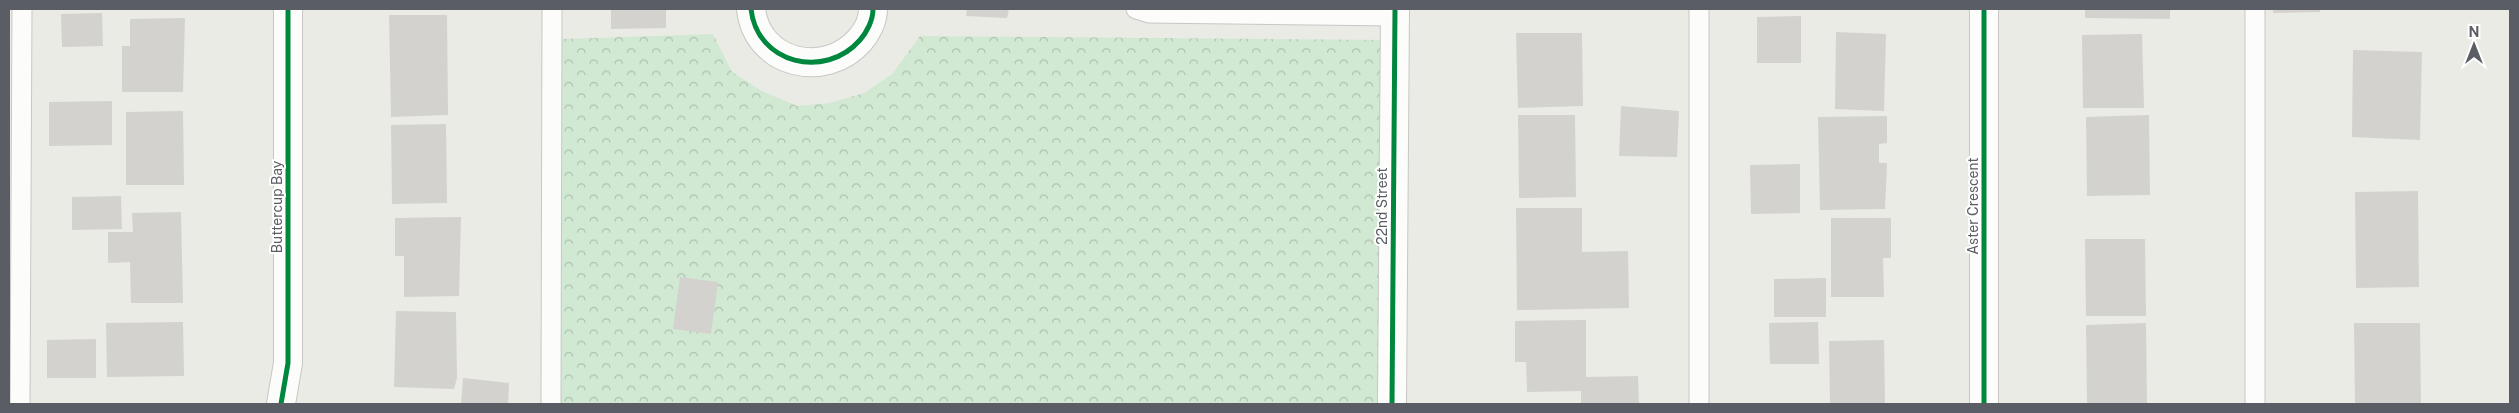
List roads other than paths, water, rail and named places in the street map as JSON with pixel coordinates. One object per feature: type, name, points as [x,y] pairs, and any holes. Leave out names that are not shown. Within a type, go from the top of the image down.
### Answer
[{"type":"street","name":"Buttercup Bay","points":[[281,404],[288,363],[288,9]]},
{"type":"street","points":[[751,9],[760,35],[773,49],[789,59],[810,64],[832,61],[851,50],[865,34],[874,9]]},
{"type":"street","name":"Aster Crescent","points":[[1984,9],[1984,404]]},
{"type":"street","name":"22nd Street","points":[[1392,404],[1395,12]]},
{"type":"lane","points":[[20,404],[22,9]]},
{"type":"lane","points":[[550,404],[552,9]]},
{"type":"lane","points":[[1136,9],[1149,13],[1395,12]]},
{"type":"lane","points":[[1698,404],[1699,9]]},
{"type":"lane","points":[[2255,9],[2255,404]]}]
